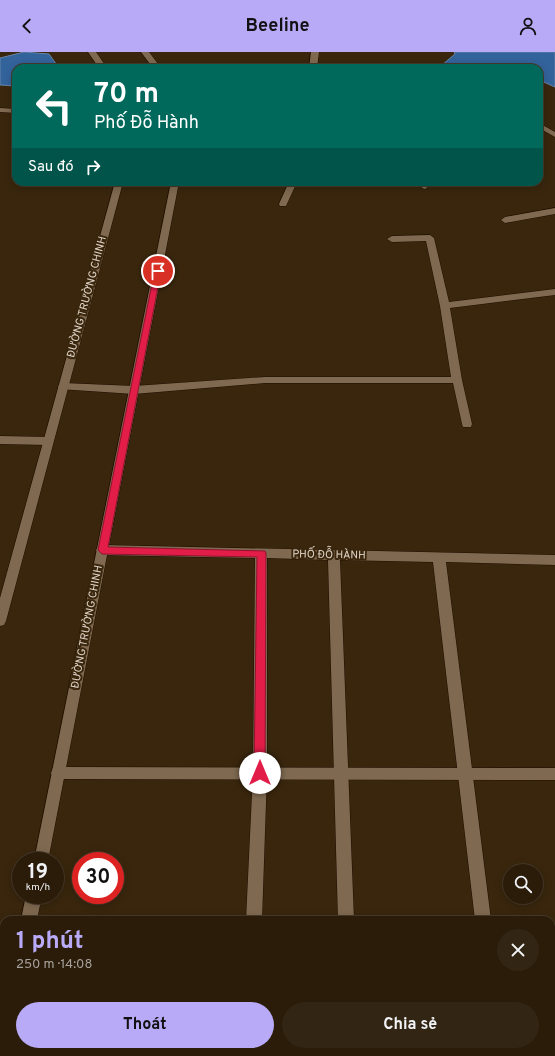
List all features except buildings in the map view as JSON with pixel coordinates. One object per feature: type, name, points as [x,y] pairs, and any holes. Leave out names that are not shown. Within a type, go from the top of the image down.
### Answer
[{"type":"street","points":[[92,52],[100,64]]},
{"type":"street","points":[[145,52],[154,64]]},
{"type":"street","points":[[314,64],[315,52]]},
{"type":"street","points":[[0,110],[12,111]]},
{"type":"street","points":[[543,128],[555,135]]},
{"type":"street","name":"ĐƯỜNG TRƯỜNG CHINH","points":[[0,621],[118,186]]},
{"type":"street","name":"ĐƯỜNG TRƯỜNG CHINH","points":[[43,852],[174,186]]},
{"type":"street","points":[[283,204],[291,186]]},
{"type":"street","points":[[505,220],[555,211]]},
{"type":"street","points":[[392,239],[429,238],[445,306],[457,380],[467,424]]},
{"type":"street","points":[[445,306],[555,292]]},
{"type":"street","points":[[63,387],[134,390],[265,380],[457,380]]},
{"type":"street","points":[[0,440],[48,441]]},
{"type":"street","name":"PHỐ ĐỖ HÀNH","points":[[102,550],[555,560]]},
{"type":"street","points":[[254,916],[260,773],[261,553]]},
{"type":"street","points":[[334,555],[346,916]]},
{"type":"street","points":[[439,558],[483,916]]},
{"type":"street","points":[[58,773],[555,774]]},
{"type":"street","points":[[30,916],[32,904]]},
{"type":"water","points":[[24,52],[49,54],[56,64],[12,64],[12,86],[0,85],[0,58]]},
{"type":"water","points":[[454,52],[555,52],[555,87],[543,82],[543,64],[443,64],[455,54]]},
{"type":"route","points":[[158,271],[102,550],[261,553],[260,773]]}]
